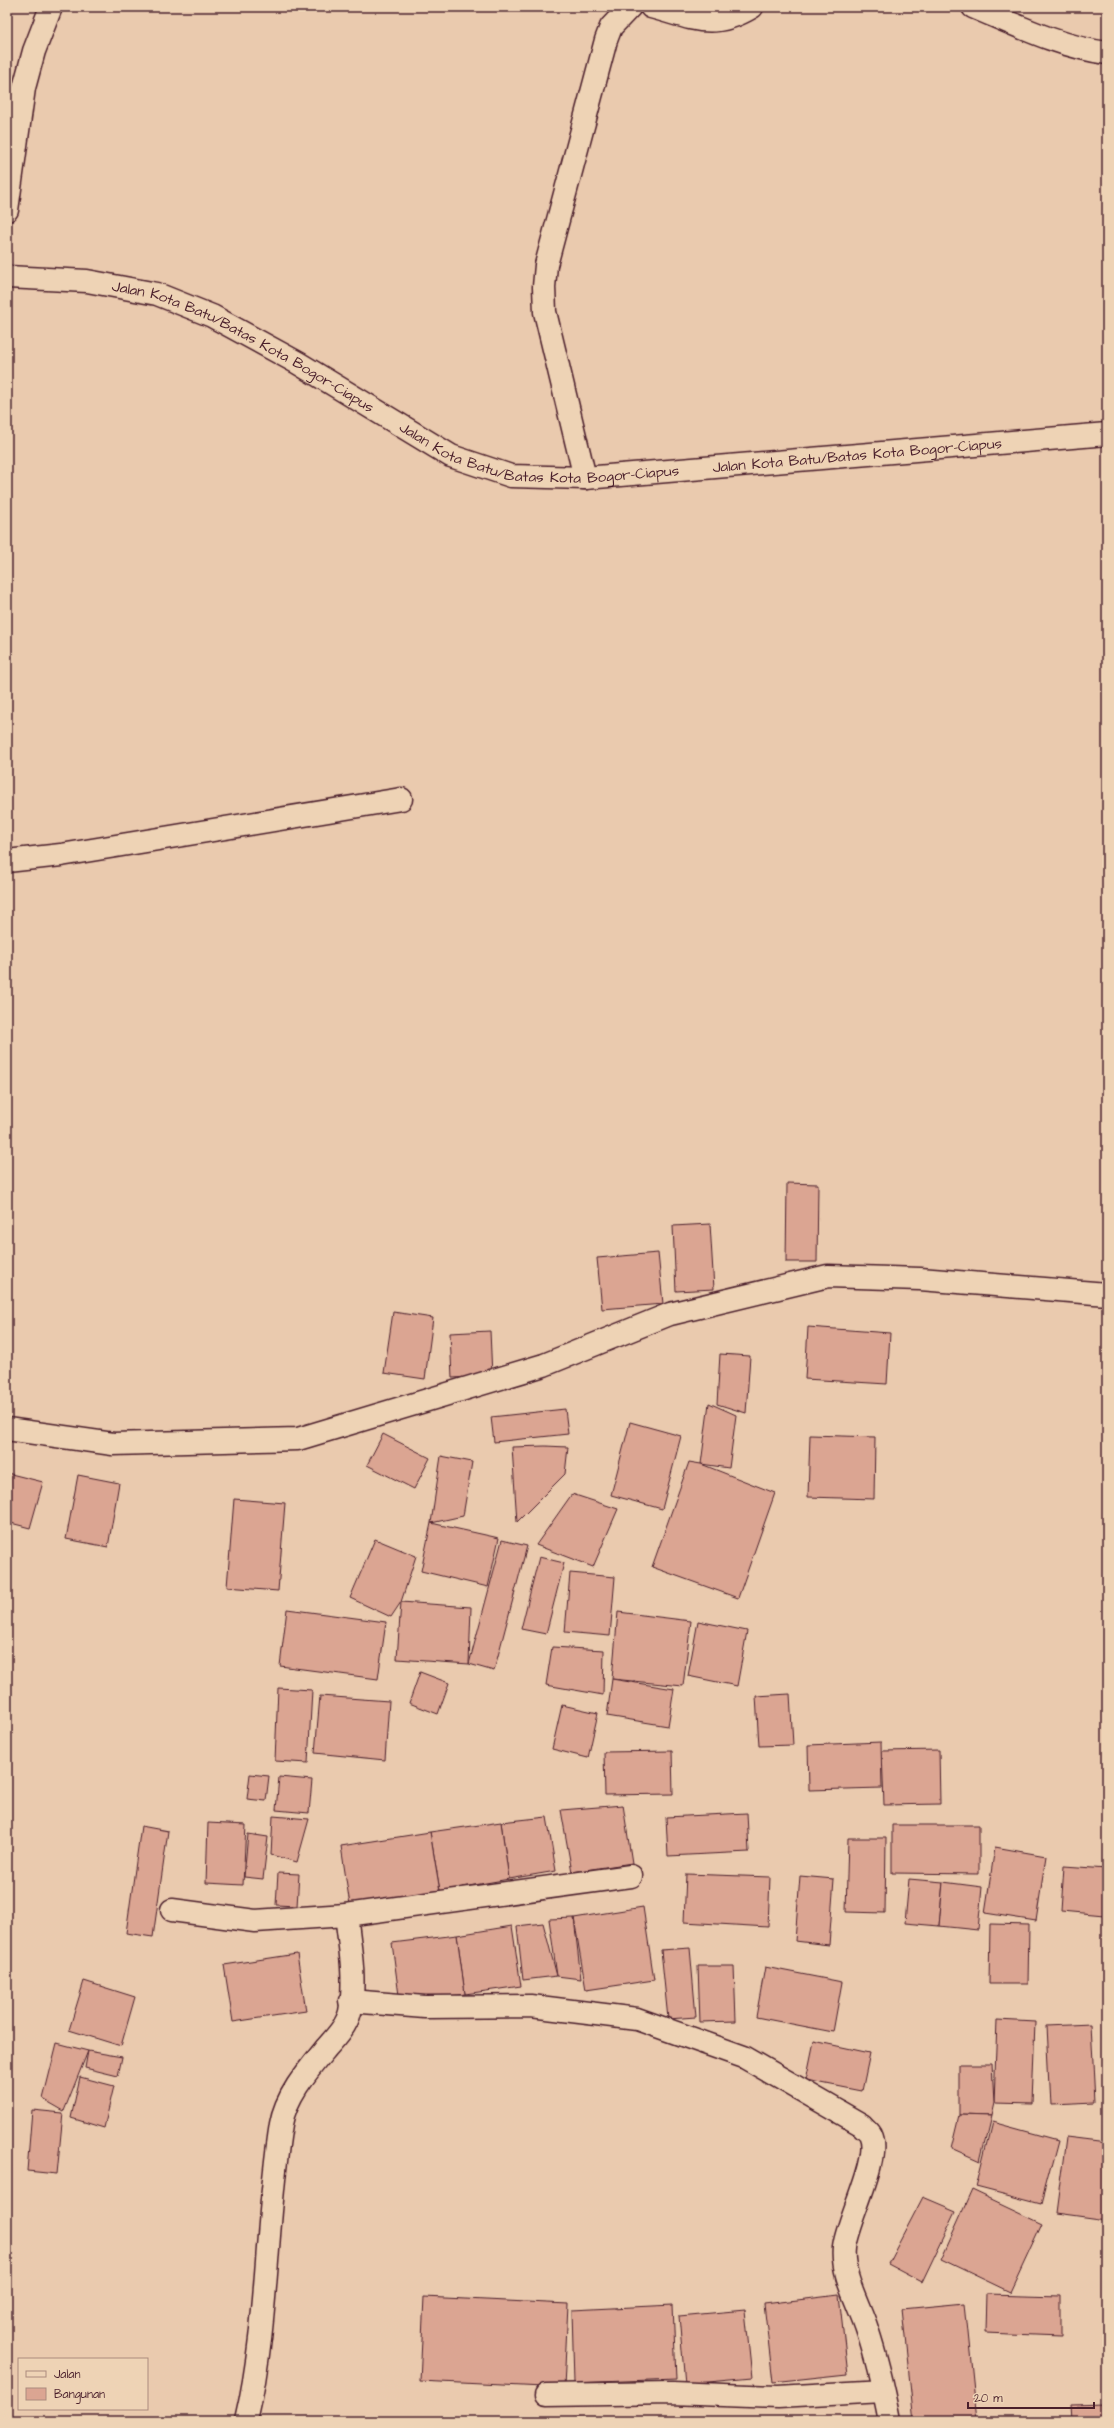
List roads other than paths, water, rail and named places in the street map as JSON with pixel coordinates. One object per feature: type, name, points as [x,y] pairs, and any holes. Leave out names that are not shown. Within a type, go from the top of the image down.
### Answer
[{"type":"street","points":[[7,210],[24,88],[34,51],[51,7]]},
{"type":"street","points":[[585,478],[545,312],[544,287],[546,265],[606,40],[611,27],[630,7]]},
{"type":"street","points":[[651,7],[709,22],[724,20],[752,7]]},
{"type":"street","points":[[973,7],[1052,40],[1092,51],[1107,53]]},
{"type":"street","name":"Jalan Kota Batu/Batas Kota Bogor–Ciapus","points":[[7,277],[87,281],[157,294],[212,316],[259,341],[451,456],[511,476],[585,478],[1107,434]]},
{"type":"street","points":[[7,861],[61,855],[400,798]]},
{"type":"street","points":[[7,1429],[112,1444],[298,1439],[544,1365],[670,1314],[828,1276],[920,1279],[1107,1294]]},
{"type":"street","points":[[172,1910],[255,1921],[346,1915],[631,1876]]},
{"type":"street","points":[[246,2421],[257,2367],[267,2246],[282,2122],[303,2077],[345,2023],[350,2012],[352,1974],[346,1915]]},
{"type":"street","points":[[350,2001],[425,2007],[530,2006],[637,2019],[744,2057],[862,2125],[870,2134],[873,2144],[863,2192],[847,2233],[844,2249],[845,2267],[867,2330],[884,2391],[890,2421]]},
{"type":"street","points":[[546,2395],[672,2393],[778,2397],[884,2391]]}]
